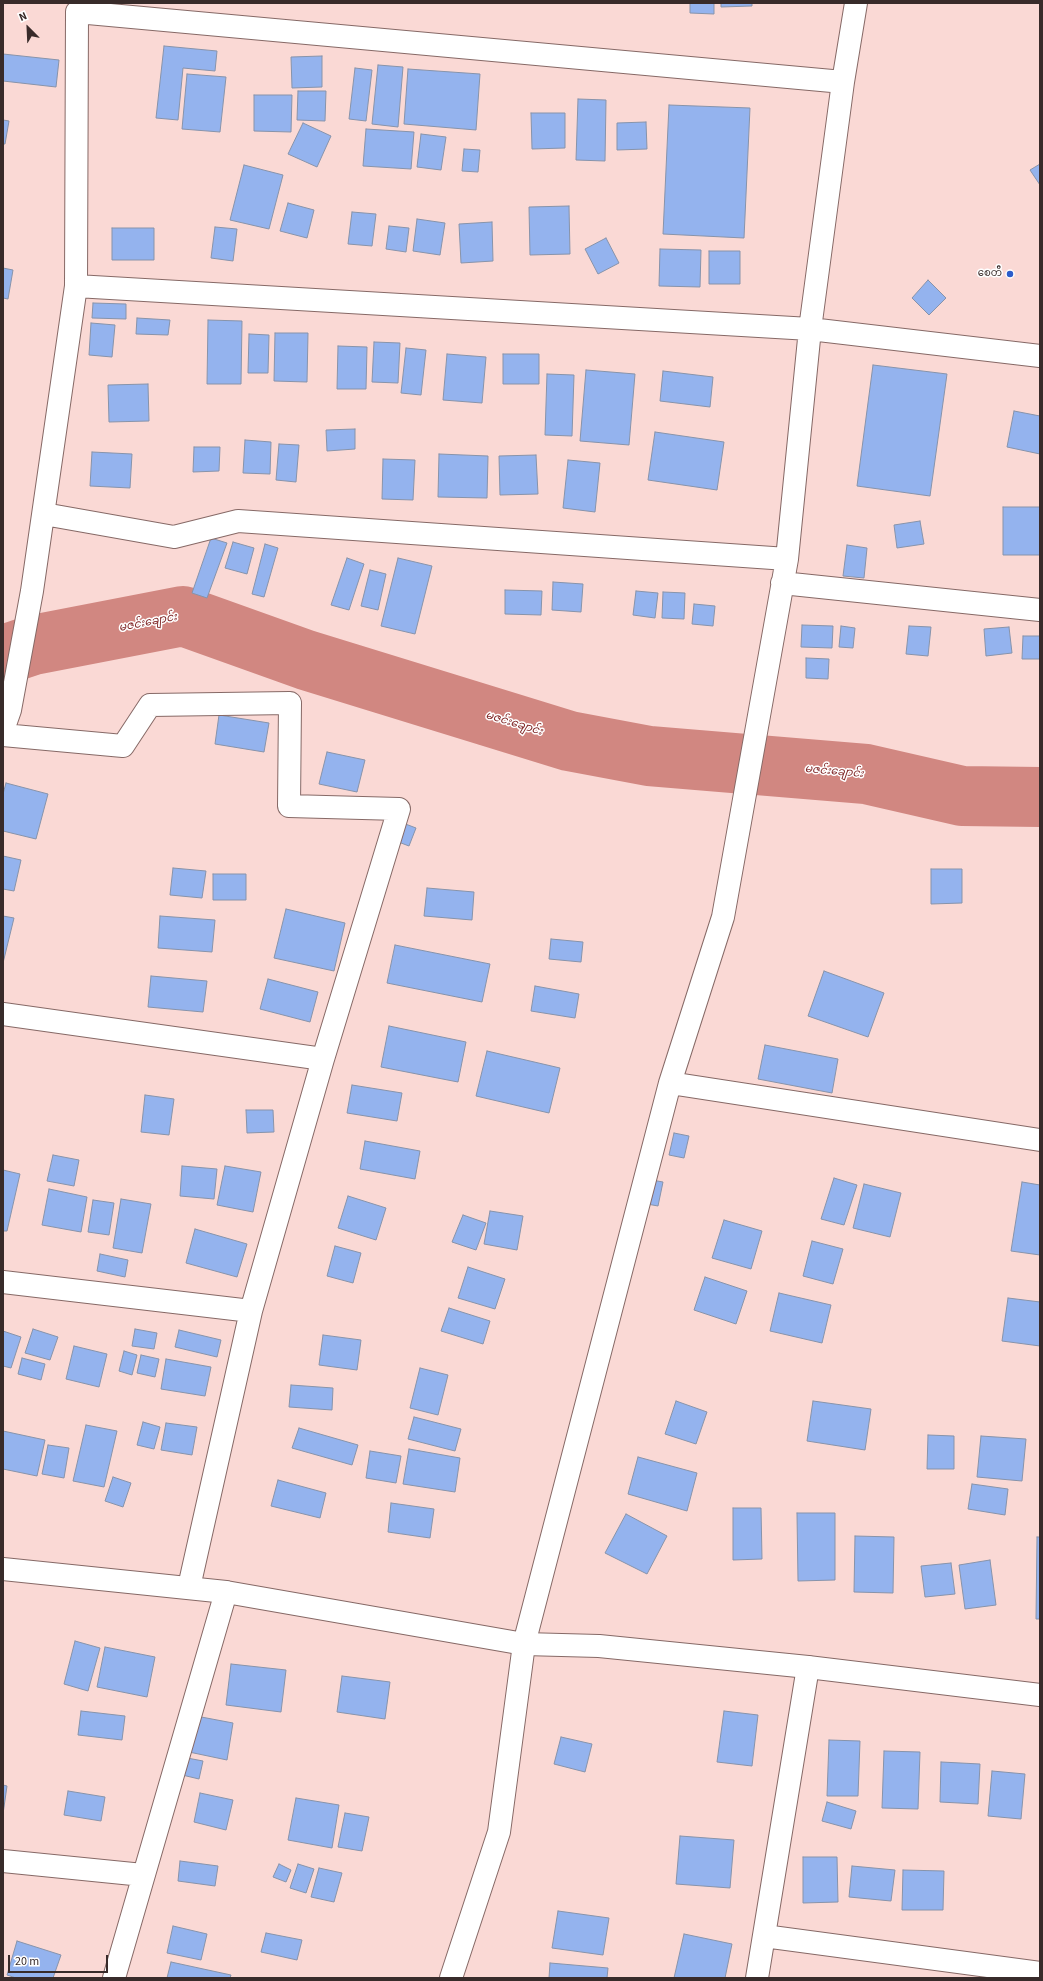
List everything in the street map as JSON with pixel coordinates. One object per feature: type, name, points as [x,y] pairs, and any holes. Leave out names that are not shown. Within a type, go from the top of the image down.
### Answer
[{"type":"street","points":[[77,12],[97,3]]},
{"type":"street","points":[[451,1978],[499,1832],[524,1644],[670,1083],[722,918],[787,559],[810,329],[843,82],[856,3]]},
{"type":"street","points":[[77,12],[843,82]]},
{"type":"street","points":[[3,730],[10,710],[32,592],[76,286],[77,12]]},
{"type":"street","points":[[76,286],[810,329],[1040,356]]},
{"type":"street","points":[[44,514],[174,537],[238,520],[787,559]]},
{"type":"street","points":[[782,583],[1040,610]]},
{"type":"street","points":[[3,735],[124,746],[150,705],[290,703],[289,806],[399,809],[322,1059],[251,1311],[189,1587]]},
{"type":"street","points":[[3,1014],[322,1059]]},
{"type":"street","points":[[670,1083],[1040,1140]]},
{"type":"street","points":[[3,1282],[251,1311]]},
{"type":"street","points":[[3,1569],[226,1592],[524,1644],[599,1646],[808,1667],[1040,1695]]},
{"type":"street","points":[[114,1978],[226,1592]]},
{"type":"street","points":[[757,1978],[808,1667]]},
{"type":"street","points":[[3,1861],[143,1875]]},
{"type":"street","points":[[764,1936],[1040,1973]]},
{"type":"building","points":[[690,3],[714,3],[714,14],[690,13]]},
{"type":"building","points":[[721,3],[752,3],[752,6],[721,7]]},
{"type":"building","points":[[164,46],[217,51],[215,71],[183,68],[178,120],[156,118]]},
{"type":"building","points":[[3,54],[59,60],[56,87],[3,81]]},
{"type":"building","points":[[322,56],[322,87],[292,88],[291,57]]},
{"type":"building","points":[[378,65],[403,67],[398,127],[372,124]]},
{"type":"building","points":[[355,68],[372,70],[366,121],[349,119]]},
{"type":"building","points":[[408,69],[480,74],[476,130],[404,124]]},
{"type":"building","points":[[187,74],[226,77],[220,132],[182,129]]},
{"type":"building","points":[[298,91],[326,91],[325,121],[297,120]]},
{"type":"building","points":[[254,95],[292,95],[291,132],[254,131]]},
{"type":"building","points":[[578,99],[606,100],[605,161],[576,160]]},
{"type":"building","points":[[669,105],[750,108],[744,238],[663,234]]},
{"type":"building","points":[[531,113],[565,113],[565,148],[532,149]]},
{"type":"building","points":[[3,120],[9,121],[5,144],[3,144]]},
{"type":"building","points":[[646,122],[647,149],[617,150],[617,123]]},
{"type":"building","points":[[303,123],[331,136],[317,167],[288,154]]},
{"type":"building","points":[[366,129],[414,132],[411,169],[363,166]]},
{"type":"building","points":[[421,134],[446,137],[441,170],[417,167]]},
{"type":"building","points":[[464,149],[480,150],[478,172],[462,171]]},
{"type":"building","points":[[1040,164],[1040,185],[1030,170]]},
{"type":"building","points":[[244,165],[283,175],[269,229],[230,220]]},
{"type":"building","points":[[288,203],[314,210],[307,238],[280,231]]},
{"type":"building","points":[[569,206],[570,254],[530,255],[529,207]]},
{"type":"building","points":[[352,212],[376,214],[372,246],[348,244]]},
{"type":"building","points":[[417,219],[445,223],[440,255],[413,251]]},
{"type":"building","points":[[492,222],[493,261],[461,263],[459,224]]},
{"type":"building","points":[[389,226],[409,228],[406,252],[386,249]]},
{"type":"building","points":[[215,227],[237,229],[233,261],[211,258]]},
{"type":"building","points":[[112,228],[154,228],[154,260],[112,260]]},
{"type":"building","points":[[606,238],[619,263],[598,274],[585,249]]},
{"type":"building","points":[[660,249],[701,250],[700,287],[659,286]]},
{"type":"building","points":[[709,251],[740,251],[740,284],[709,284]]},
{"type":"building","points":[[3,268],[13,270],[8,299],[3,298]]},
{"type":"building","points":[[928,280],[946,298],[929,315],[912,298]]},
{"type":"building","points":[[93,303],[126,304],[126,319],[92,318]]},
{"type":"building","points":[[137,318],[170,320],[168,335],[136,334]]},
{"type":"building","points":[[208,320],[242,321],[241,384],[207,384]]},
{"type":"building","points":[[91,323],[115,325],[112,357],[89,355]]},
{"type":"building","points":[[275,333],[308,333],[307,382],[274,381]]},
{"type":"building","points":[[249,334],[269,335],[268,373],[248,373]]},
{"type":"building","points":[[374,342],[400,343],[398,383],[372,382]]},
{"type":"building","points":[[338,346],[367,347],[366,389],[337,389]]},
{"type":"building","points":[[406,348],[426,350],[421,395],[401,393]]},
{"type":"building","points":[[447,354],[486,357],[482,403],[443,400]]},
{"type":"building","points":[[503,354],[539,354],[539,384],[503,384]]},
{"type":"building","points":[[873,365],[947,374],[930,496],[857,486]]},
{"type":"building","points":[[586,370],[635,374],[629,445],[580,441]]},
{"type":"building","points":[[663,371],[713,377],[710,407],[660,401]]},
{"type":"building","points":[[547,374],[574,375],[572,436],[545,435]]},
{"type":"building","points":[[148,384],[149,421],[109,422],[108,385]]},
{"type":"building","points":[[1014,411],[1040,416],[1040,454],[1007,447]]},
{"type":"building","points":[[355,429],[355,449],[327,451],[326,430]]},
{"type":"building","points":[[655,432],[724,442],[717,490],[648,480]]},
{"type":"building","points":[[245,440],[271,442],[270,474],[243,473]]},
{"type":"building","points":[[279,444],[299,445],[296,482],[276,480]]},
{"type":"building","points":[[194,447],[220,447],[219,471],[193,472]]},
{"type":"building","points":[[92,452],[132,454],[130,488],[90,486]]},
{"type":"building","points":[[439,454],[488,456],[487,498],[438,497]]},
{"type":"building","points":[[536,455],[538,494],[500,495],[499,456]]},
{"type":"building","points":[[383,459],[415,460],[413,500],[382,499]]},
{"type":"building","points":[[568,460],[600,463],[595,512],[563,508]]},
{"type":"building","points":[[1003,507],[1040,507],[1040,555],[1003,555]]},
{"type":"building","points":[[920,521],[924,544],[897,548],[894,525]]},
{"type":"building","points":[[211,538],[227,543],[207,598],[192,593]]},
{"type":"building","points":[[233,542],[254,548],[247,574],[225,568]]},
{"type":"building","points":[[265,544],[278,548],[264,597],[252,594]]},
{"type":"building","points":[[847,545],[867,548],[864,578],[843,576]]},
{"type":"building","points":[[347,558],[364,564],[349,610],[331,605]]},
{"type":"building","points":[[398,558],[432,566],[415,634],[381,626]]},
{"type":"building","points":[[370,570],[386,574],[378,610],[361,606]]},
{"type":"building","points":[[553,582],[583,584],[581,612],[552,610]]},
{"type":"building","points":[[505,590],[542,591],[541,615],[505,614]]},
{"type":"building","points":[[636,591],[658,593],[655,618],[633,615]]},
{"type":"building","points":[[663,592],[685,593],[684,619],[662,618]]},
{"type":"building","points":[[694,604],[715,606],[713,626],[692,624]]},
{"type":"building","points":[[802,625],[833,626],[832,648],[801,647]]},
{"type":"building","points":[[841,626],[855,628],[853,648],[839,647]]},
{"type":"building","points":[[909,626],[931,627],[928,656],[906,654]]},
{"type":"building","points":[[1009,627],[1012,653],[986,656],[984,629]]},
{"type":"building","points":[[1023,636],[1040,636],[1040,659],[1022,659]]},
{"type":"building","points":[[806,658],[829,659],[828,679],[806,678]]},
{"type":"building","points":[[219,715],[269,723],[264,752],[215,744]]},
{"type":"building","points":[[327,752],[365,760],[357,792],[319,784]]},
{"type":"building","points":[[6,783],[48,794],[36,839],[3,831],[3,794]]},
{"type":"building","points":[[387,817],[416,828],[409,846],[380,835]]},
{"type":"building","points":[[3,856],[21,860],[14,891],[3,889]]},
{"type":"building","points":[[173,868],[206,871],[202,898],[170,895]]},
{"type":"building","points":[[931,869],[962,869],[962,903],[931,904]]},
{"type":"building","points":[[213,874],[246,874],[246,900],[213,900]]},
{"type":"building","points":[[427,888],[474,892],[472,920],[424,916]]},
{"type":"building","points":[[286,909],[345,923],[334,971],[274,958]]},
{"type":"building","points":[[3,916],[14,918],[3,963]]},
{"type":"building","points":[[160,916],[215,920],[212,952],[158,948]]},
{"type":"building","points":[[551,939],[583,942],[581,962],[549,959]]},
{"type":"building","points":[[395,945],[490,964],[482,1002],[387,983]]},
{"type":"building","points":[[824,971],[884,993],[868,1037],[808,1016]]},
{"type":"building","points":[[151,976],[207,981],[203,1012],[148,1007]]},
{"type":"building","points":[[268,979],[318,992],[310,1022],[260,1009]]},
{"type":"building","points":[[535,986],[579,994],[575,1018],[531,1011]]},
{"type":"building","points":[[389,1026],[466,1042],[458,1082],[381,1067]]},
{"type":"building","points":[[765,1045],[838,1059],[832,1093],[758,1079]]},
{"type":"building","points":[[487,1051],[560,1068],[549,1113],[476,1096]]},
{"type":"building","points":[[352,1085],[402,1093],[397,1121],[347,1113]]},
{"type":"building","points":[[145,1095],[174,1099],[169,1135],[141,1132]]},
{"type":"building","points":[[246,1110],[273,1110],[274,1132],[247,1133]]},
{"type":"building","points":[[674,1133],[689,1136],[684,1158],[669,1155]]},
{"type":"building","points":[[365,1141],[420,1151],[415,1179],[360,1169]]},
{"type":"building","points":[[53,1155],[79,1160],[74,1186],[47,1181]]},
{"type":"building","points":[[182,1166],[217,1169],[214,1199],[180,1196]]},
{"type":"building","points":[[225,1166],[261,1172],[253,1212],[217,1205]]},
{"type":"building","points":[[3,1170],[20,1174],[7,1231],[3,1231]]},
{"type":"building","points":[[641,1178],[663,1182],[658,1206],[636,1202]]},
{"type":"building","points":[[834,1178],[857,1185],[844,1225],[821,1219]]},
{"type":"building","points":[[1022,1182],[1040,1185],[1040,1255],[1011,1251]]},
{"type":"building","points":[[864,1184],[901,1193],[890,1237],[853,1228]]},
{"type":"building","points":[[49,1189],[87,1197],[81,1232],[42,1225]]},
{"type":"building","points":[[348,1196],[386,1208],[376,1240],[338,1228]]},
{"type":"building","points":[[121,1199],[151,1204],[142,1253],[113,1248]]},
{"type":"building","points":[[93,1200],[114,1203],[109,1235],[88,1232]]},
{"type":"building","points":[[490,1211],[523,1216],[517,1250],[484,1244]]},
{"type":"building","points":[[463,1215],[486,1223],[476,1250],[452,1242]]},
{"type":"building","points":[[724,1220],[762,1231],[751,1269],[712,1258]]},
{"type":"building","points":[[195,1229],[247,1244],[237,1277],[186,1263]]},
{"type":"building","points":[[812,1241],[843,1249],[833,1284],[803,1276]]},
{"type":"building","points":[[335,1246],[361,1253],[353,1283],[327,1276]]},
{"type":"building","points":[[100,1254],[128,1260],[125,1277],[97,1271]]},
{"type":"building","points":[[468,1267],[505,1279],[495,1309],[458,1298]]},
{"type":"building","points":[[705,1277],[747,1291],[736,1324],[694,1310]]},
{"type":"building","points":[[779,1293],[831,1305],[822,1343],[770,1331]]},
{"type":"building","points":[[1008,1298],[1040,1302],[1040,1346],[1002,1341]]},
{"type":"building","points":[[449,1308],[490,1321],[483,1344],[441,1331]]},
{"type":"building","points":[[33,1329],[58,1337],[50,1360],[25,1353]]},
{"type":"building","points":[[135,1329],[157,1333],[154,1349],[132,1346]]},
{"type":"building","points":[[179,1330],[221,1340],[217,1357],[175,1347]]},
{"type":"building","points":[[3,1331],[21,1337],[11,1368],[3,1366]]},
{"type":"building","points":[[323,1335],[361,1340],[357,1370],[319,1365]]},
{"type":"building","points":[[74,1346],[107,1354],[99,1387],[66,1379]]},
{"type":"building","points":[[124,1351],[137,1355],[132,1375],[119,1371]]},
{"type":"building","points":[[141,1355],[159,1359],[155,1377],[137,1373]]},
{"type":"building","points":[[22,1358],[45,1364],[41,1380],[18,1374]]},
{"type":"building","points":[[166,1359],[211,1367],[205,1396],[161,1389]]},
{"type":"building","points":[[420,1368],[448,1375],[438,1415],[410,1408]]},
{"type":"building","points":[[291,1385],[333,1388],[332,1410],[289,1407]]},
{"type":"building","points":[[676,1401],[707,1412],[696,1444],[665,1434]]},
{"type":"building","points":[[813,1401],[871,1409],[865,1450],[807,1441]]},
{"type":"building","points":[[414,1417],[461,1429],[455,1451],[408,1439]]},
{"type":"building","points":[[143,1422],[160,1427],[154,1449],[137,1445]]},
{"type":"building","points":[[166,1423],[197,1427],[192,1455],[161,1450]]},
{"type":"building","points":[[86,1425],[117,1431],[104,1487],[73,1481]]},
{"type":"building","points":[[299,1428],[358,1445],[352,1465],[292,1448]]},
{"type":"building","points":[[3,1431],[45,1440],[37,1476],[3,1469]]},
{"type":"building","points":[[928,1435],[954,1436],[954,1469],[927,1469]]},
{"type":"building","points":[[981,1436],[1026,1439],[1022,1481],[977,1477]]},
{"type":"building","points":[[48,1445],[69,1448],[64,1478],[42,1474]]},
{"type":"building","points":[[409,1449],[460,1458],[455,1492],[403,1484]]},
{"type":"building","points":[[370,1451],[401,1456],[396,1483],[366,1478]]},
{"type":"building","points":[[638,1457],[697,1473],[687,1511],[628,1494]]},
{"type":"building","points":[[113,1477],[131,1483],[123,1507],[105,1501]]},
{"type":"building","points":[[278,1480],[326,1493],[320,1518],[271,1506]]},
{"type":"building","points":[[972,1484],[1008,1489],[1005,1515],[968,1509]]},
{"type":"building","points":[[391,1503],[434,1509],[430,1538],[388,1532]]},
{"type":"building","points":[[733,1508],[761,1508],[762,1559],[733,1560]]},
{"type":"building","points":[[797,1513],[835,1513],[835,1580],[798,1581]]},
{"type":"building","points":[[626,1514],[667,1536],[647,1574],[605,1553]]},
{"type":"building","points":[[855,1536],[894,1537],[893,1593],[854,1592]]},
{"type":"building","points":[[1037,1537],[1040,1537],[1040,1619],[1036,1619]]},
{"type":"building","points":[[990,1560],[996,1605],[965,1609],[959,1565]]},
{"type":"building","points":[[951,1563],[955,1594],[925,1597],[921,1566]]},
{"type":"building","points":[[75,1641],[100,1648],[88,1691],[64,1684]]},
{"type":"building","points":[[105,1647],[155,1657],[147,1697],[97,1687]]},
{"type":"building","points":[[231,1664],[286,1670],[281,1712],[226,1705]]},
{"type":"building","points":[[342,1676],[390,1682],[385,1719],[337,1712]]},
{"type":"building","points":[[81,1711],[125,1716],[122,1740],[78,1735]]},
{"type":"building","points":[[724,1711],[758,1715],[752,1766],[717,1762]]},
{"type":"building","points":[[196,1716],[233,1723],[227,1760],[189,1752]]},
{"type":"building","points":[[561,1737],[592,1744],[585,1772],[554,1764]]},
{"type":"building","points":[[829,1740],[860,1741],[858,1796],[827,1796]]},
{"type":"building","points":[[884,1751],[920,1752],[918,1809],[882,1808]]},
{"type":"building","points":[[182,1757],[203,1761],[199,1779],[178,1774]]},
{"type":"building","points":[[941,1762],[980,1764],[978,1804],[940,1802]]},
{"type":"building","points":[[992,1771],[1025,1774],[1021,1819],[988,1816]]},
{"type":"building","points":[[3,1785],[7,1786],[3,1814]]},
{"type":"building","points":[[68,1791],[105,1797],[101,1821],[64,1815]]},
{"type":"building","points":[[200,1793],[233,1800],[226,1830],[194,1822]]},
{"type":"building","points":[[296,1798],[339,1805],[332,1848],[288,1840]]},
{"type":"building","points":[[827,1802],[856,1811],[851,1829],[822,1821]]},
{"type":"building","points":[[345,1813],[369,1817],[362,1851],[338,1847]]},
{"type":"building","points":[[680,1836],[734,1840],[730,1888],[676,1884]]},
{"type":"building","points":[[803,1857],[837,1857],[838,1902],[803,1903]]},
{"type":"building","points":[[180,1861],[218,1866],[215,1886],[178,1881]]},
{"type":"building","points":[[279,1864],[291,1870],[286,1882],[273,1877]]},
{"type":"building","points":[[298,1864],[314,1869],[306,1893],[290,1888]]},
{"type":"building","points":[[852,1866],[895,1870],[891,1901],[849,1897]]},
{"type":"building","points":[[319,1868],[342,1873],[334,1902],[311,1897]]},
{"type":"building","points":[[903,1870],[944,1871],[943,1910],[902,1910]]},
{"type":"building","points":[[558,1911],[609,1918],[603,1955],[552,1948]]},
{"type":"building","points":[[173,1926],[207,1934],[201,1960],[167,1953]]},
{"type":"building","points":[[266,1933],[302,1940],[297,1960],[261,1952]]},
{"type":"building","points":[[684,1934],[732,1944],[725,1978],[674,1978]]},
{"type":"building","points":[[17,1941],[61,1955],[53,1978],[16,1978],[7,1975]]},
{"type":"building","points":[[171,1962],[231,1975],[230,1978],[167,1978]]},
{"type":"building","points":[[550,1963],[608,1968],[607,1978],[549,1978]]},
{"type":"waterway","name":"မဇင်းချောင်း","points":[[3,655],[33,645],[183,616],[306,660],[569,741],[649,756],[866,774],[962,796],[1040,797]]},
{"type":"place","name":"စေတီ","points":[[1010,274]]}]
